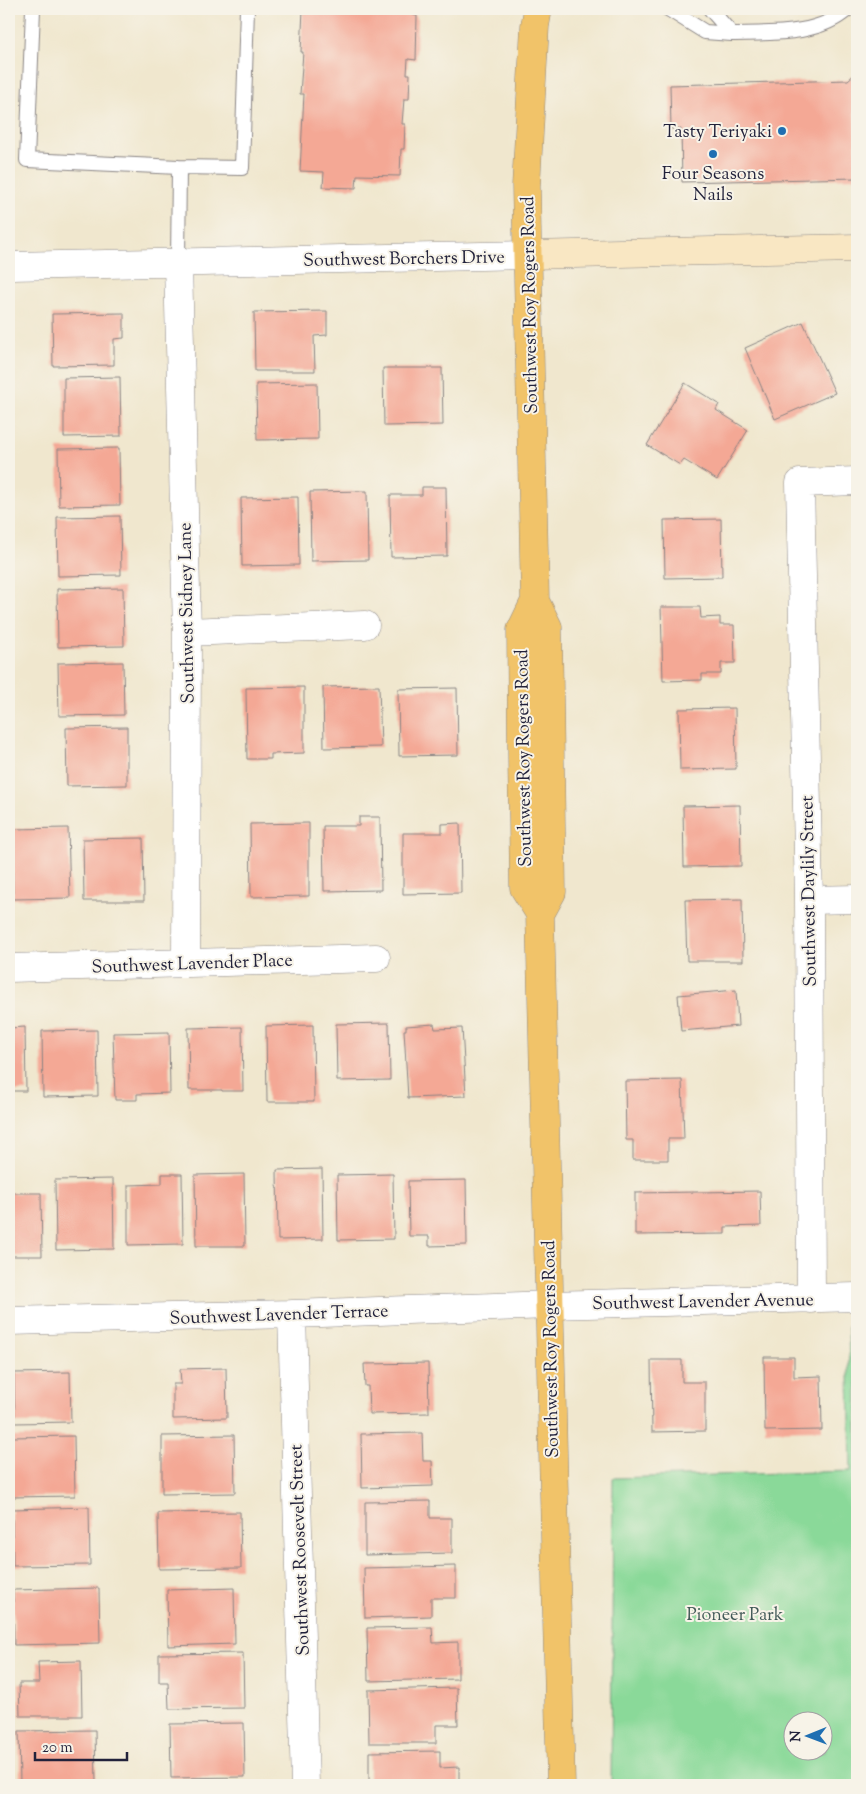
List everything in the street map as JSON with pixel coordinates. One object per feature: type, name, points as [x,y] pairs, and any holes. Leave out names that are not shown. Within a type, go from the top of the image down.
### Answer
[{"type":"main road","name":"Southwest Roy Rogers Road","points":[[538,9],[535,26],[526,186],[535,601],[521,630],[522,767],[524,888],[540,914],[561,1785]]},
{"type":"street","name":"Southwest Borchers Drive","points":[[11,266],[857,248]]},
{"type":"street","name":"Southwest Sidney Lane","points":[[178,263],[187,632],[186,963]]},
{"type":"street","name":"Southwest Daylily Street","points":[[811,1299],[809,900],[800,482],[857,481]]},
{"type":"street","points":[[187,632],[365,625]]},
{"type":"street","points":[[809,900],[857,898]]},
{"type":"street","name":"Southwest Lavender Place","points":[[9,968],[376,958]]},
{"type":"street","name":"Southwest Lavender Avenue","points":[[549,1305],[857,1297]]},
{"type":"street","name":"Southwest Lavender Terrace","points":[[9,1321],[549,1305]]},
{"type":"street","name":"Southwest Roosevelt Street","points":[[292,1314],[305,1785]]},
{"type":"lane","points":[[33,9],[26,160],[242,168],[248,9]]},
{"type":"lane","points":[[668,9],[705,32],[732,34],[782,32],[814,27],[841,15],[848,9]]},
{"type":"lane","points":[[710,9],[732,34]]},
{"type":"lane","points":[[178,263],[179,167]]},
{"type":"green space","name":"Pioneer Park","points":[[848,1326],[857,1326],[857,1785],[611,1785],[613,1478],[851,1471]]},
{"type":"building","points":[[303,9],[413,9],[413,15],[417,16],[416,60],[408,59],[407,74],[410,74],[409,99],[404,99],[402,124],[405,124],[404,149],[401,149],[400,176],[357,175],[356,188],[323,187],[324,172],[300,171],[304,94],[300,94],[303,52],[301,52]]},
{"type":"building","points":[[857,72],[857,103],[854,103],[857,178],[682,182],[681,129],[671,129],[670,85],[848,80]]},
{"type":"building","points":[[327,311],[327,335],[314,336],[315,371],[255,371],[254,312]]},
{"type":"building","points":[[124,313],[124,338],[114,339],[114,365],[53,366],[52,314]]},
{"type":"building","points":[[803,322],[835,393],[775,419],[745,348]]},
{"type":"building","points":[[383,368],[442,368],[443,425],[384,426]]},
{"type":"building","points":[[120,377],[121,436],[64,437],[64,378]]},
{"type":"building","points":[[317,383],[318,439],[257,440],[256,384]]},
{"type":"building","points":[[685,383],[719,404],[716,410],[748,430],[717,480],[684,460],[680,465],[647,445]]},
{"type":"building","points":[[119,448],[120,505],[59,506],[58,449]]},
{"type":"building","points":[[422,487],[446,487],[447,556],[391,557],[390,495],[422,495]]},
{"type":"building","points":[[367,491],[368,560],[311,561],[310,492]]},
{"type":"building","points":[[298,497],[299,565],[242,566],[241,498]]},
{"type":"building","points":[[120,516],[121,575],[58,576],[57,517]]},
{"type":"building","points":[[721,519],[722,577],[665,578],[664,520]]},
{"type":"building","points":[[123,588],[124,646],[58,647],[57,589]]},
{"type":"building","points":[[661,607],[700,607],[701,618],[720,617],[720,625],[734,625],[735,663],[721,663],[721,674],[702,674],[702,680],[663,681]]},
{"type":"building","points":[[123,662],[124,715],[59,716],[58,663]]},
{"type":"building","points":[[379,686],[381,747],[324,748],[323,687]]},
{"type":"building","points":[[304,687],[304,753],[271,754],[271,759],[247,759],[246,688]]},
{"type":"building","points":[[457,688],[458,755],[399,756],[398,689]]},
{"type":"building","points":[[735,708],[736,769],[680,770],[679,709]]},
{"type":"building","points":[[127,727],[127,785],[67,786],[66,728]]},
{"type":"building","points":[[740,805],[741,866],[684,867],[683,806]]},
{"type":"building","points":[[359,817],[380,817],[381,890],[324,891],[323,826],[359,826]]},
{"type":"building","points":[[309,823],[309,896],[251,897],[250,824]]},
{"type":"building","points":[[460,823],[461,893],[403,894],[403,833],[442,833],[442,824]]},
{"type":"building","points":[[68,828],[70,898],[13,899],[12,829]]},
{"type":"building","points":[[143,838],[144,901],[84,901],[83,839]]},
{"type":"building","points":[[742,899],[743,961],[687,961],[685,900]]},
{"type":"building","points":[[736,990],[738,1026],[681,1031],[678,995]]},
{"type":"building","points":[[389,1023],[390,1080],[337,1081],[336,1024]]},
{"type":"building","points":[[434,1024],[435,1029],[462,1028],[466,1096],[408,1098],[404,1030],[406,1030],[406,1026]]},
{"type":"building","points":[[313,1025],[314,1102],[267,1102],[266,1026]]},
{"type":"building","points":[[25,1027],[26,1091],[9,1091],[9,1028]]},
{"type":"building","points":[[242,1027],[243,1091],[189,1090],[188,1028]]},
{"type":"building","points":[[97,1030],[98,1096],[43,1097],[42,1031]]},
{"type":"building","points":[[169,1032],[170,1093],[137,1094],[137,1100],[115,1100],[113,1033]]},
{"type":"building","points":[[682,1080],[684,1139],[668,1139],[668,1160],[633,1160],[633,1140],[626,1140],[625,1081]]},
{"type":"building","points":[[322,1169],[323,1239],[278,1240],[277,1170]]},
{"type":"building","points":[[162,1174],[182,1174],[183,1244],[128,1245],[128,1185],[162,1184]]},
{"type":"building","points":[[244,1174],[245,1246],[196,1246],[195,1175]]},
{"type":"building","points":[[393,1174],[394,1239],[338,1240],[337,1175]]},
{"type":"building","points":[[113,1179],[114,1249],[56,1250],[55,1180]]},
{"type":"building","points":[[466,1180],[467,1245],[429,1246],[429,1236],[409,1236],[408,1181]]},
{"type":"building","points":[[760,1191],[761,1226],[725,1227],[725,1234],[635,1235],[635,1193]]},
{"type":"building","points":[[9,1193],[41,1193],[42,1256],[9,1256]]},
{"type":"building","points":[[764,1357],[794,1357],[794,1377],[821,1376],[822,1430],[765,1431]]},
{"type":"building","points":[[651,1360],[682,1360],[682,1382],[705,1382],[705,1431],[652,1432]]},
{"type":"building","points":[[428,1363],[429,1413],[369,1414],[368,1386],[365,1386],[364,1364]]},
{"type":"building","points":[[226,1368],[227,1418],[173,1419],[173,1384],[181,1384],[180,1369]]},
{"type":"building","points":[[70,1372],[71,1422],[15,1423],[14,1373]]},
{"type":"building","points":[[422,1433],[423,1461],[432,1461],[433,1486],[362,1488],[361,1434]]},
{"type":"building","points":[[234,1435],[235,1493],[162,1494],[162,1436]]},
{"type":"building","points":[[74,1436],[75,1496],[11,1497],[10,1437]]},
{"type":"building","points":[[430,1501],[430,1518],[452,1518],[452,1553],[365,1555],[365,1502]]},
{"type":"building","points":[[89,1507],[90,1565],[13,1566],[12,1509]]},
{"type":"building","points":[[240,1512],[241,1568],[159,1569],[158,1513]]},
{"type":"building","points":[[456,1566],[456,1598],[431,1598],[431,1616],[365,1618],[364,1568]]},
{"type":"building","points":[[99,1588],[100,1643],[14,1645],[13,1590]]},
{"type":"building","points":[[234,1588],[235,1644],[168,1646],[167,1590]]},
{"type":"building","points":[[432,1627],[433,1643],[458,1642],[458,1679],[368,1681],[367,1628]]},
{"type":"building","points":[[243,1653],[244,1708],[169,1709],[168,1682],[159,1682],[159,1654]]},
{"type":"building","points":[[81,1661],[82,1716],[20,1716],[19,1683],[39,1683],[38,1662]]},
{"type":"building","points":[[457,1688],[458,1725],[436,1725],[436,1743],[369,1743],[368,1690]]},
{"type":"building","points":[[244,1723],[245,1777],[171,1778],[170,1724]]},
{"type":"building","points":[[95,1730],[96,1783],[20,1784],[19,1731]]},
{"type":"building","points":[[440,1751],[440,1768],[459,1767],[459,1785],[369,1785],[369,1752]]},
{"type":"place","name":"Tasty Teriyaki","points":[[782,131]]},
{"type":"place","name":"Four Seasons Nails","points":[[713,154]]}]
